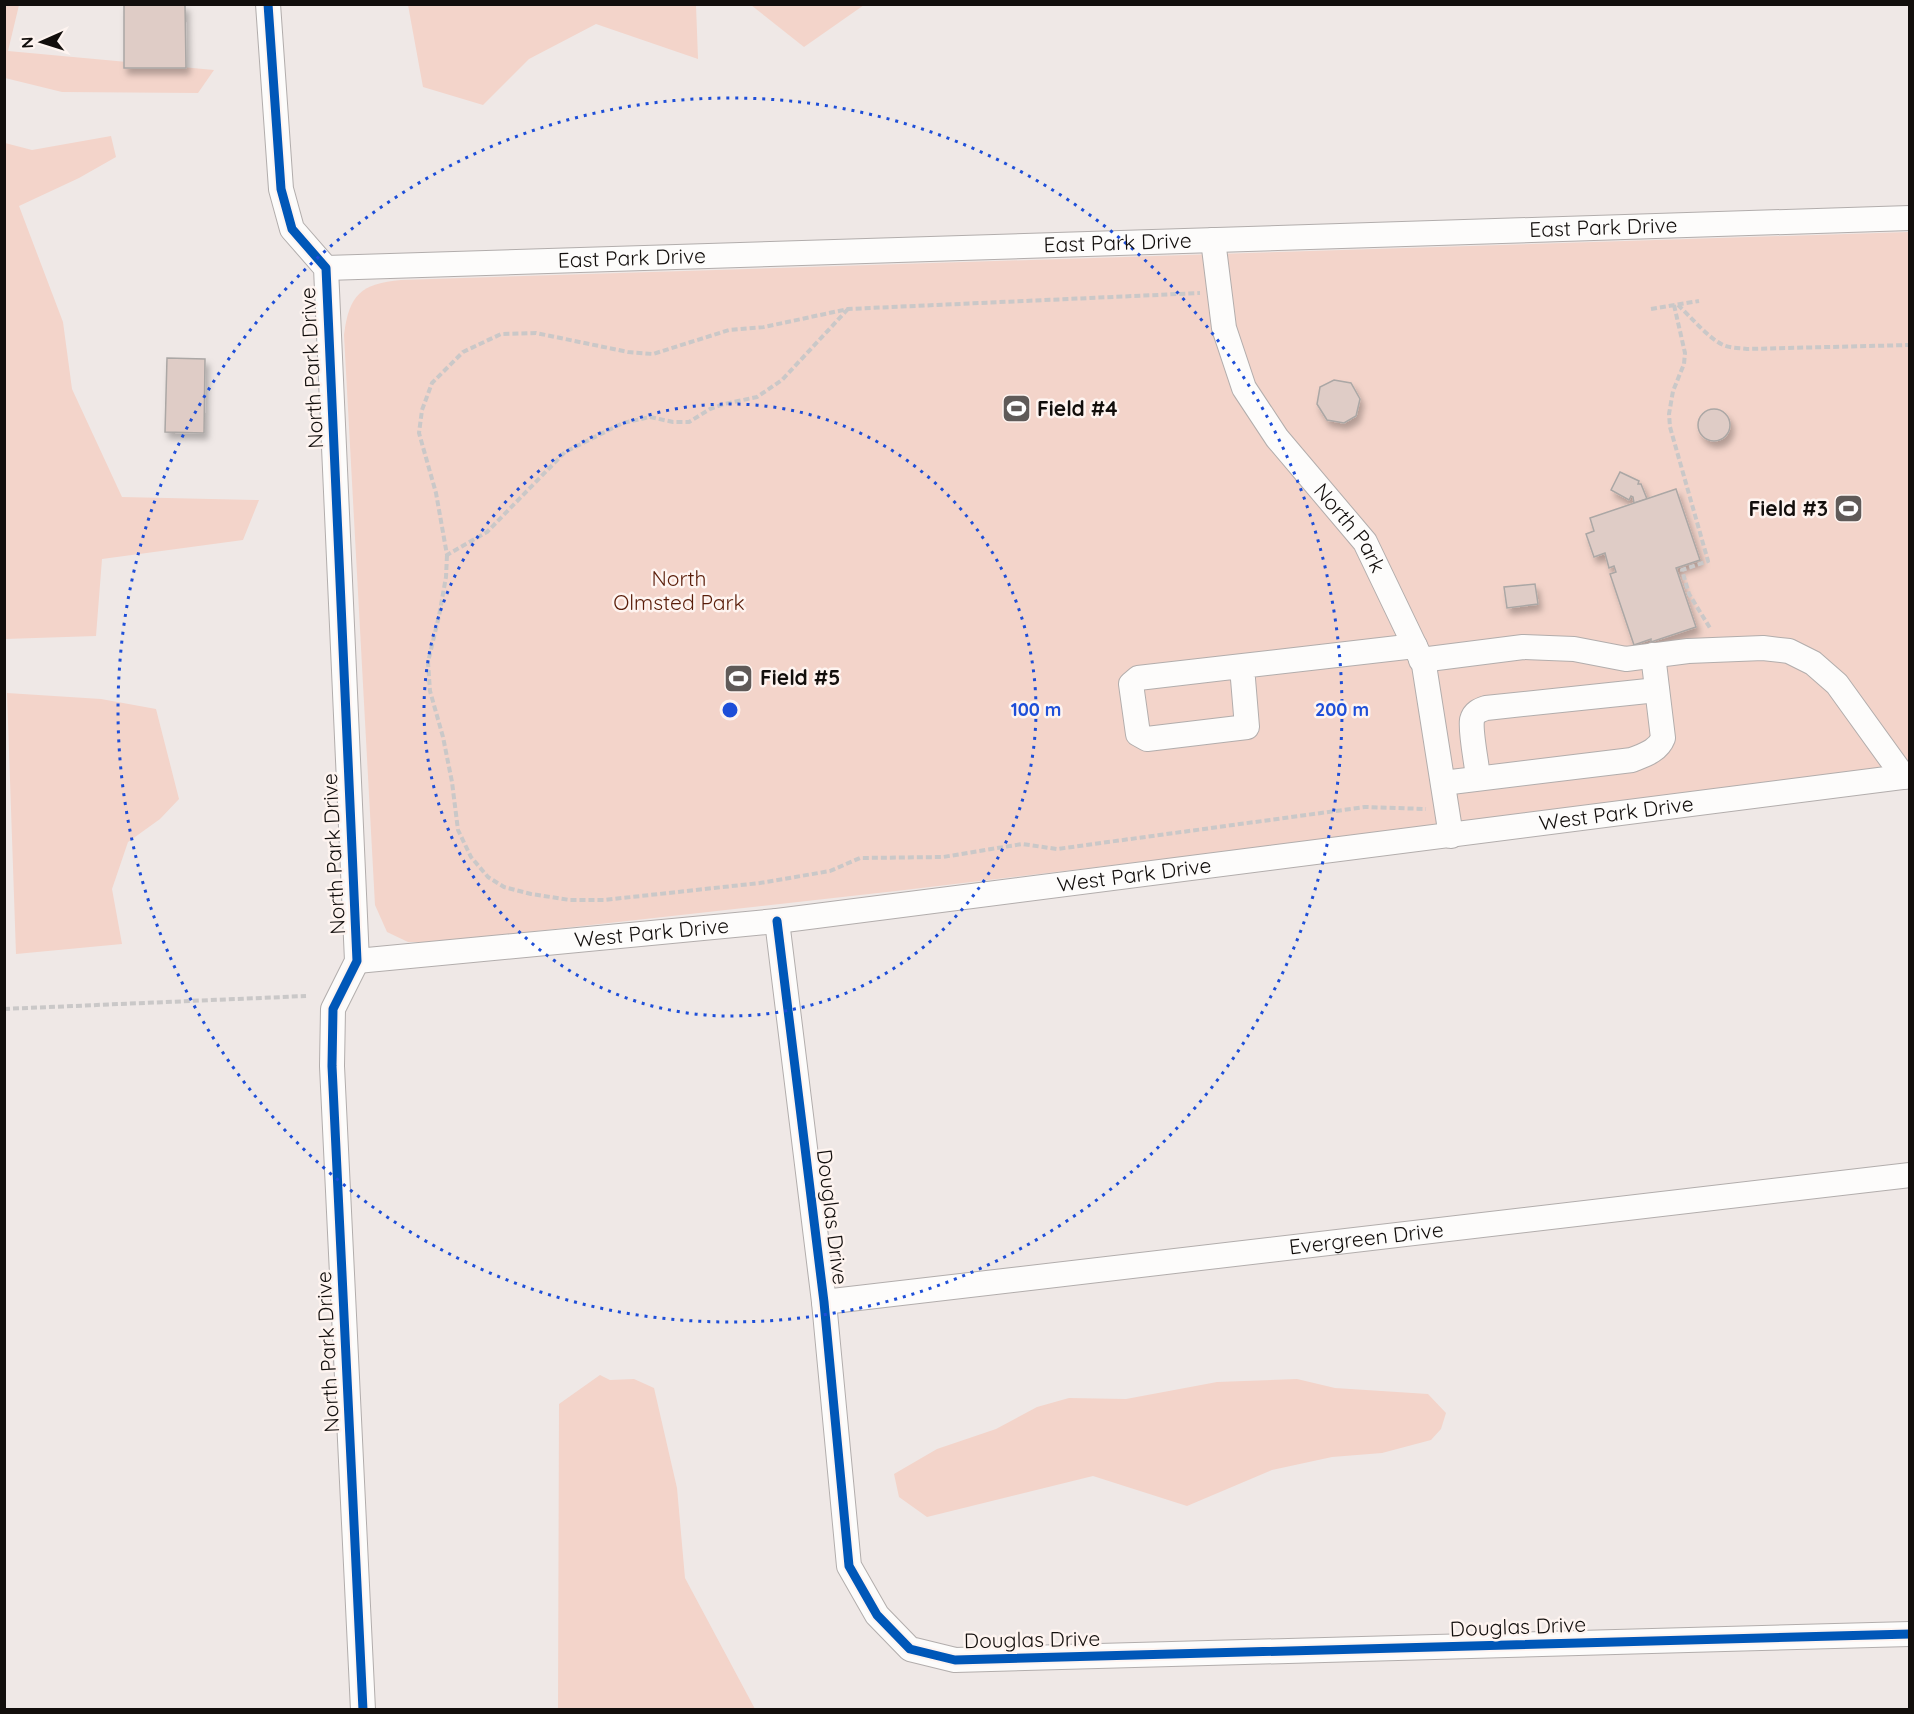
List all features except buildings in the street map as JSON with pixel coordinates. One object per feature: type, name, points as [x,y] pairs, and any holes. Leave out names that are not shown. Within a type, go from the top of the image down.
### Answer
[{"type":"street","name":"North Park Drive","points":[[268,4],[281,189],[292,229],[326,268],[357,961],[333,1009],[332,1066],[363,1710]]},
{"type":"street","name":"East Park Drive","points":[[326,268],[1910,218]]},
{"type":"street","name":"North Park","points":[[1213,240],[1224,328],[1244,388],[1277,438],[1365,542],[1424,665],[1451,836]]},
{"type":"street","points":[[1242,667],[1248,727],[1147,739],[1138,734],[1131,684],[1138,678],[1242,667],[1523,647],[1574,649],[1626,659],[1723,649],[1763,648],[1789,651],[1813,663],[1837,684],[1907,777]]},
{"type":"street","points":[[1443,783],[1632,760],[1651,752],[1661,745],[1663,738],[1653,655]]},
{"type":"street","points":[[1478,778],[1472,718],[1477,712],[1486,708],[1657,690]]},
{"type":"street","name":"West Park Drive","points":[[357,961],[777,921],[1907,777]]},
{"type":"street","name":"Douglas Drive","points":[[777,921],[824,1302],[849,1566],[877,1615],[910,1649],[955,1660],[1910,1634]]},
{"type":"street","name":"Evergreen Drive","points":[[824,1302],[1910,1175]]},
{"type":"path","points":[[1203,292],[849,309],[764,327],[729,330],[652,354],[628,352],[536,333],[501,334],[463,352],[432,383],[422,410],[419,433],[436,493],[447,555],[440,616],[428,662],[430,691],[443,737],[459,830],[471,857],[488,877],[504,887],[570,900],[604,900],[760,884],[830,871],[860,858],[943,857],[1022,844],[1057,849],[1365,807],[1427,809]]},
{"type":"path","points":[[1651,309],[1698,300]]},
{"type":"path","points":[[1676,305],[1723,345],[1732,347],[1910,345]]},
{"type":"path","points":[[1676,305],[1685,353],[1684,364],[1673,392],[1670,427],[1708,561],[1682,570],[1689,594],[1723,649]]},
{"type":"path","points":[[447,555],[487,532],[565,452],[622,423],[650,417],[673,422],[689,422],[710,409],[757,397],[782,380],[849,309]]},
{"type":"path","points":[[4,1009],[306,996]]},
{"type":"green space","points":[[5,4],[19,5],[8,51],[214,70],[198,93],[62,92],[5,78]]},
{"type":"green space","points":[[408,5],[696,5],[698,59],[596,24],[529,59],[483,105],[423,87]]},
{"type":"green space","points":[[751,5],[864,5],[804,47]]},
{"type":"green space","points":[[111,136],[116,157],[79,178],[19,206],[63,322],[72,389],[122,497],[259,500],[243,540],[102,559],[96,636],[5,639],[5,143],[32,150]]},
{"type":"green space","name":"North Olmsted Park","points":[[1909,232],[1909,767],[1359,836],[438,942],[408,942],[387,932],[375,905],[344,335],[349,310],[359,294],[367,288],[401,280]]},
{"type":"green space","points":[[7,693],[101,699],[156,709],[179,799],[160,819],[128,842],[112,889],[122,944],[16,954]]},
{"type":"green space","points":[[600,1375],[610,1380],[634,1379],[654,1388],[677,1488],[685,1578],[755,1709],[558,1709],[559,1404]]},
{"type":"green space","points":[[1297,1379],[1335,1388],[1428,1394],[1446,1413],[1441,1429],[1431,1440],[1382,1453],[1332,1457],[1272,1470],[1187,1506],[1093,1476],[927,1517],[899,1497],[894,1474],[937,1449],[996,1429],[1037,1407],[1069,1398],[1126,1399],[1217,1382]]},
{"type":"cycle path","points":[[268,4],[281,189],[292,229],[326,268],[357,961],[333,1009],[332,1066],[363,1710]]},
{"type":"cycle path","points":[[777,921],[824,1302],[849,1566],[877,1615],[910,1649],[955,1660],[1910,1634]]},
{"type":"place","name":"Field #4","points":[[1016,409]]},
{"type":"place","name":"Field #3","points":[[1849,509]]},
{"type":"place","name":"Field #5","points":[[739,678]]}]
